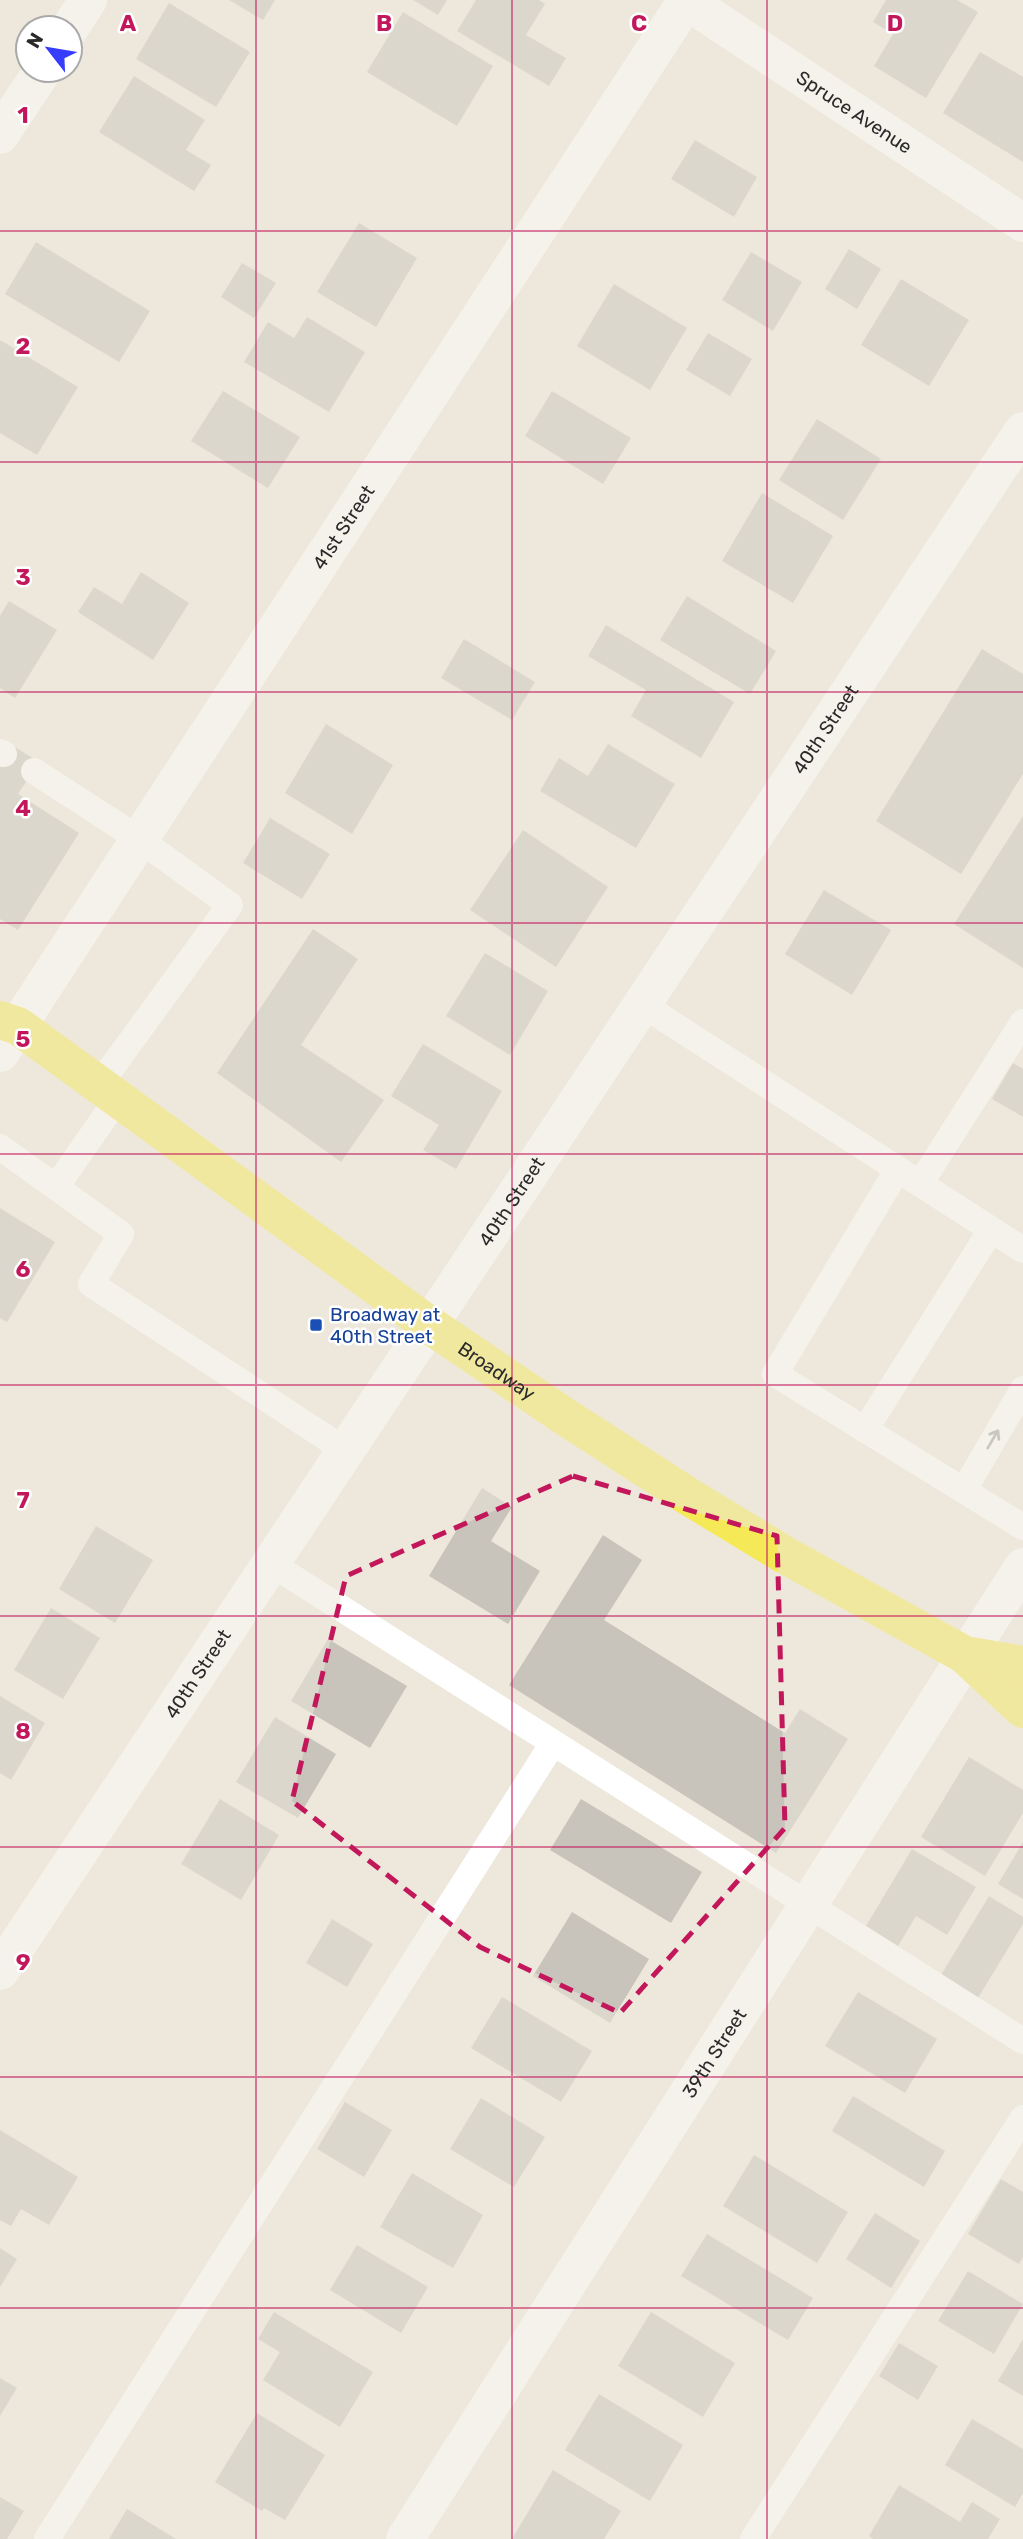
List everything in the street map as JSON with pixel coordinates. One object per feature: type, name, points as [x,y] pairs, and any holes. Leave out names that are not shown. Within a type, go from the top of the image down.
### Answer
[{"type":"main road","name":"Broadway","points":[[5,1024],[109,1092],[428,1324],[564,1416],[785,1555],[965,1655],[1023,1709]]},
{"type":"main road","name":"Broadway","points":[[965,1655],[1023,1665]]},
{"type":"street","name":"Spruce Avenue","points":[[686,0],[1023,223]]},
{"type":"street","name":"41st Street","points":[[5,1024],[139,839],[686,0]]},
{"type":"street","points":[[0,135],[34,84]]},
{"type":"street","name":"40th Street","points":[[0,1971],[1023,431]]},
{"type":"street","name":"39th Street","points":[[405,2539],[1023,1567]]},
{"type":"lane","points":[[34,771],[139,839],[230,905],[109,1092],[56,1187]]},
{"type":"lane","points":[[643,1005],[1023,1250]]},
{"type":"lane","points":[[920,1184],[1023,1021]]},
{"type":"lane","points":[[0,1147],[121,1234],[91,1284],[345,1450]]},
{"type":"lane","points":[[898,1169],[775,1374],[1023,1527]]},
{"type":"lane","points":[[865,1430],[991,1230]]},
{"type":"lane","points":[[964,1490],[1023,1389]]},
{"type":"lane","points":[[270,1563],[1023,2041]]},
{"type":"lane","points":[[47,2539],[553,1743]]},
{"type":"lane","points":[[753,2539],[1023,2118]]},
{"type":"highlighted area","points":[[573,1476],[777,1536],[785,1828],[620,2013],[480,1947],[292,1801],[346,1576]]},
{"type":"building","points":[[229,0],[275,0],[263,20]]},
{"type":"building","points":[[413,0],[447,0],[438,15]]},
{"type":"building","points":[[476,0],[539,0],[545,4],[526,35],[566,58],[549,86],[457,31]]},
{"type":"building","points":[[886,0],[957,0],[978,12],[926,98],[874,66],[893,34],[873,22]]},
{"type":"building","points":[[169,3],[250,52],[216,107],[136,59]]},
{"type":"building","points":[[403,12],[493,66],[457,126],[367,72]]},
{"type":"building","points":[[980,52],[1023,77],[1023,162],[943,113]]},
{"type":"building","points":[[134,76],[205,120],[186,150],[211,165],[194,191],[99,132]]},
{"type":"building","points":[[695,140],[757,177],[734,217],[671,179]]},
{"type":"building","points":[[359,223],[417,258],[376,327],[317,292]]},
{"type":"building","points":[[36,242],[150,311],[119,362],[5,294]]},
{"type":"building","points":[[849,249],[881,269],[857,309],[825,289]]},
{"type":"building","points":[[751,252],[802,282],[773,331],[722,300]]},
{"type":"building","points":[[242,263],[276,283],[254,318],[221,297]]},
{"type":"building","points":[[901,279],[969,320],[929,386],[861,345]]},
{"type":"building","points":[[614,284],[687,328],[650,390],[577,346]]},
{"type":"building","points":[[307,317],[365,352],[329,412],[244,362],[268,322],[294,338]]},
{"type":"building","points":[[708,333],[752,359],[730,396],[686,370]]},
{"type":"building","points":[[0,340],[78,387],[37,455],[0,433]]},
{"type":"building","points":[[223,391],[300,437],[268,488],[191,441]]},
{"type":"building","points":[[552,391],[631,438],[603,484],[525,436]]},
{"type":"building","points":[[817,419],[881,459],[843,520],[779,480]]},
{"type":"building","points":[[762,493],[833,536],[793,603],[722,561]]},
{"type":"building","points":[[141,572],[189,603],[153,660],[78,612],[94,587],[122,604]]},
{"type":"building","points":[[687,596],[776,651],[750,694],[660,640]]},
{"type":"building","points":[[9,601],[57,630],[15,698],[0,688],[0,616]]},
{"type":"building","points":[[606,625],[734,702],[701,758],[631,716],[646,690],[588,656]]},
{"type":"building","points":[[464,639],[535,682],[512,720],[441,678]]},
{"type":"building","points":[[982,649],[1023,674],[1023,774],[961,874],[876,821]]},
{"type":"building","points":[[326,724],[393,765],[352,834],[285,793]]},
{"type":"building","points":[[10,744],[39,762],[18,794],[79,833],[18,930],[0,919],[0,761]]},
{"type":"building","points":[[608,744],[675,784],[636,848],[540,791],[559,758],[588,776]]},
{"type":"building","points":[[1023,816],[1023,968],[954,924]]},
{"type":"building","points":[[270,818],[330,854],[302,899],[243,863]]},
{"type":"building","points":[[523,830],[608,887],[556,967],[470,910]]},
{"type":"building","points":[[824,890],[891,930],[852,995],[785,954]]},
{"type":"building","points":[[313,929],[358,959],[301,1045],[384,1100],[341,1162],[217,1073]]},
{"type":"building","points":[[485,953],[548,991],[510,1055],[446,1016]]},
{"type":"building","points":[[423,1044],[502,1091],[456,1169],[423,1150],[439,1125],[391,1096]]},
{"type":"building","points":[[1013,1063],[1023,1069],[1023,1117],[992,1099]]},
{"type":"building","points":[[0,1208],[55,1242],[7,1322],[0,1318]]},
{"type":"building","points":[[482,1488],[512,1507],[491,1541],[540,1571],[508,1624],[429,1576]]},
{"type":"building","points":[[96,1526],[153,1560],[115,1623],[59,1589]]},
{"type":"building","points":[[603,1535],[642,1560],[604,1620],[785,1733],[800,1709],[848,1739],[776,1853],[509,1685]]},
{"type":"building","points":[[51,1608],[100,1638],[63,1699],[14,1670]]},
{"type":"building","points":[[328,1639],[407,1686],[370,1748],[291,1701]]},
{"type":"building","points":[[0,1696],[45,1723],[11,1780],[0,1773]]},
{"type":"building","points":[[275,1717],[336,1754],[298,1818],[236,1782]]},
{"type":"building","points":[[969,1757],[1023,1790],[1023,1813],[985,1876],[921,1837]]},
{"type":"building","points":[[220,1799],[279,1835],[241,1900],[181,1864]]},
{"type":"building","points":[[581,1799],[702,1872],[671,1923],[550,1850]]},
{"type":"building","points":[[1023,1842],[1023,1899],[998,1884]]},
{"type":"building","points":[[912,1849],[976,1887],[947,1935],[916,1916],[898,1946],[866,1926]]},
{"type":"building","points":[[989,1896],[1023,1917],[1023,1924],[978,1998],[941,1975]]},
{"type":"building","points":[[572,1912],[649,1959],[610,2023],[533,1976]]},
{"type":"building","points":[[332,1919],[373,1944],[347,1987],[306,1963]]},
{"type":"building","points":[[858,1992],[937,2039],[905,2093],[825,2046]]},
{"type":"building","points":[[502,1997],[592,2051],[561,2102],[471,2048]]},
{"type":"building","points":[[853,2096],[945,2151],[924,2187],[832,2131]]},
{"type":"building","points":[[481,2098],[545,2137],[514,2187],[450,2149]]},
{"type":"building","points":[[345,2102],[392,2130],[364,2177],[317,2149]]},
{"type":"building","points":[[0,2130],[78,2177],[49,2225],[21,2209],[11,2226],[0,2220]]},
{"type":"building","points":[[754,2155],[848,2212],[817,2263],[723,2206]]},
{"type":"building","points":[[412,2173],[483,2215],[453,2268],[380,2227]]},
{"type":"building","points":[[1001,2179],[1023,2192],[1023,2257],[1019,2264],[968,2234]]},
{"type":"building","points":[[875,2213],[920,2241],[891,2288],[846,2259]]},
{"type":"building","points":[[707,2234],[813,2298],[788,2340],[681,2276]]},
{"type":"building","points":[[357,2245],[428,2287],[401,2333],[330,2290]]},
{"type":"building","points":[[0,2248],[17,2259],[0,2287]]},
{"type":"building","points":[[968,2271],[1023,2304],[994,2354],[938,2321]]},
{"type":"building","points":[[274,2312],[373,2372],[340,2427],[263,2380],[280,2352],[258,2339]]},
{"type":"building","points":[[651,2312],[735,2363],[703,2417],[618,2366]]},
{"type":"building","points":[[1023,2339],[1023,2396],[998,2381]]},
{"type":"building","points":[[899,2343],[938,2366],[918,2400],[879,2376]]},
{"type":"building","points":[[0,2378],[17,2388],[0,2416]]},
{"type":"building","points":[[599,2394],[683,2445],[650,2501],[565,2450]]},
{"type":"building","points":[[257,2413],[325,2455],[285,2520],[264,2508],[262,2511],[215,2482]]},
{"type":"building","points":[[972,2419],[1023,2449],[1023,2493],[1015,2507],[945,2465]]},
{"type":"building","points":[[553,2470],[621,2511],[604,2539],[512,2539]]},
{"type":"building","points":[[899,2485],[960,2522],[972,2502],[1000,2519],[988,2539],[873,2539],[869,2536]]},
{"type":"building","points":[[0,2497],[24,2511],[7,2539],[0,2539]]},
{"type":"building","points":[[127,2509],[176,2539],[109,2539]]},
{"type":"place","name":"Broadway at 40th Street","points":[[316,1325]]}]
